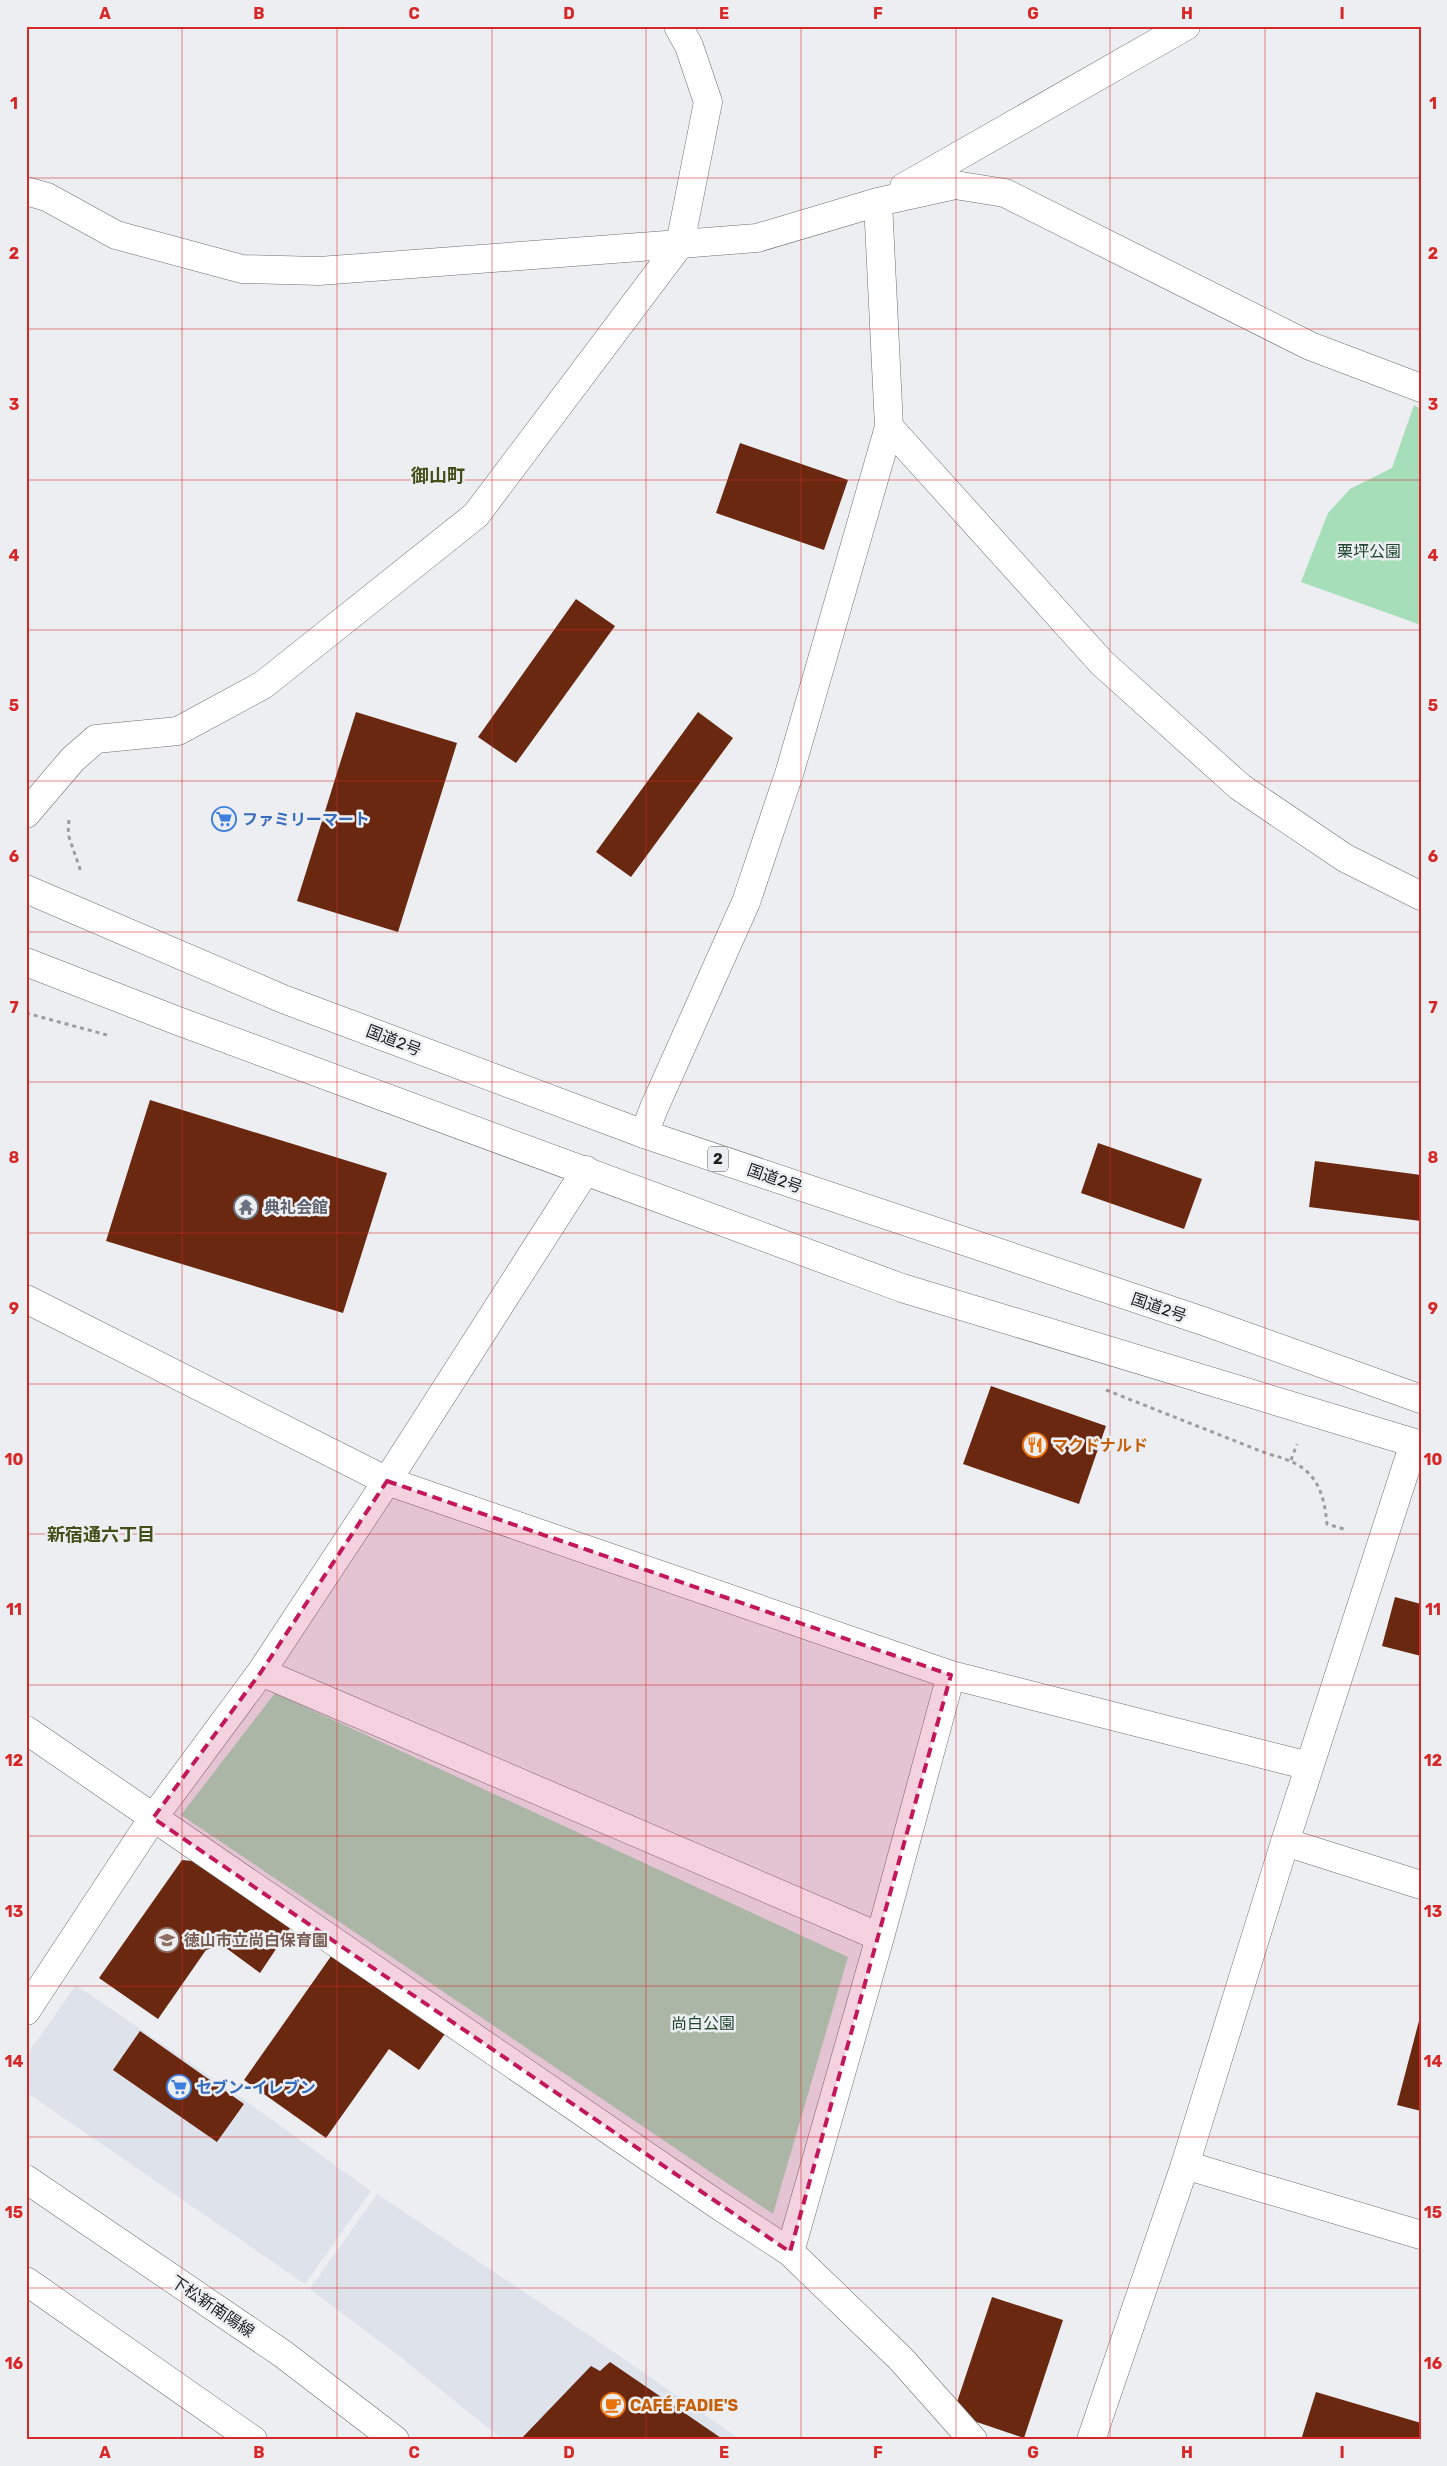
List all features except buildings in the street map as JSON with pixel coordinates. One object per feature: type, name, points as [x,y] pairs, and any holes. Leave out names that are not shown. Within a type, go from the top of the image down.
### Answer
[{"type":"main road","points":[[26,814],[73,759],[96,739],[178,731],[263,685],[476,515],[680,244],[708,102],[688,46],[678,26]]},
{"type":"main road","points":[[878,202],[1186,26]]},
{"type":"main road","points":[[26,191],[47,197],[116,235],[242,269],[319,271],[756,238],[878,202],[955,185],[1006,193],[1310,346],[1421,388]]},
{"type":"main road","points":[[644,1134],[746,902],[790,771],[889,427],[878,202]]},
{"type":"main road","points":[[889,427],[1102,663],[1240,787],[1345,858],[1421,896]]},
{"type":"main road","name":"国道2号","points":[[26,889],[283,999],[644,1134],[1203,1321],[1421,1399]]},
{"type":"main road","points":[[26,962],[178,1021],[902,1288],[1419,1442],[1285,1842],[1185,2165],[1091,2440]]},
{"type":"main road","points":[[26,2011],[153,1818],[261,1672],[387,1481],[586,1170]]},
{"type":"main road","points":[[26,1299],[387,1481],[951,1675],[1310,1766]]},
{"type":"main road","points":[[261,1672],[880,1937]]},
{"type":"main road","points":[[790,2252],[880,1937],[951,1675]]},
{"type":"main road","points":[[26,1730],[718,2205],[790,2252],[901,2359],[973,2440]]},
{"type":"main road","points":[[1285,1842],[1421,1885]]},
{"type":"main road","points":[[1185,2165],[1421,2235]]},
{"type":"main road","name":"下松新南陽線","points":[[26,2179],[283,2354],[395,2440]]},
{"type":"main road","points":[[26,2281],[253,2440]]},
{"type":"path","points":[[1268,1454],[1291,1460],[1316,1480],[1325,1503],[1327,1524]]},
{"type":"highlighted area","points":[[387,1481],[951,1675],[790,2252],[153,1818],[261,1672]]},
{"type":"shaded area","points":[[76,1985],[247,2102],[371,2191],[305,2284],[26,2092],[26,2056]]},
{"type":"shaded area","points":[[377,2194],[599,2342],[741,2440],[503,2440],[398,2355],[310,2289]]},
{"type":"green space","name":"栗坪公園","points":[[1414,405],[1421,409],[1421,625],[1301,582],[1328,513],[1350,489],[1392,468]]},
{"type":"green space","name":"尚白公園","points":[[275,1693],[848,1957],[773,2214],[181,1815]]},
{"type":"place","name":"ファミリーマート","points":[[224,819]]},
{"type":"place","name":"典礼会館","points":[[246,1207]]},
{"type":"place","name":"マクドナルド","points":[[1035,1445]]},
{"type":"place","name":"徳山市立尚白保育園","points":[[167,1940]]},
{"type":"place","name":"セブン-イレブン","points":[[179,2087]]},
{"type":"place","name":"CAFÉ FADIE'S","points":[[613,2405]]},
{"type":"district","name":"御山町","points":[[438,476]]},
{"type":"district","name":"新宿通六丁目","points":[[101,1535]]}]
